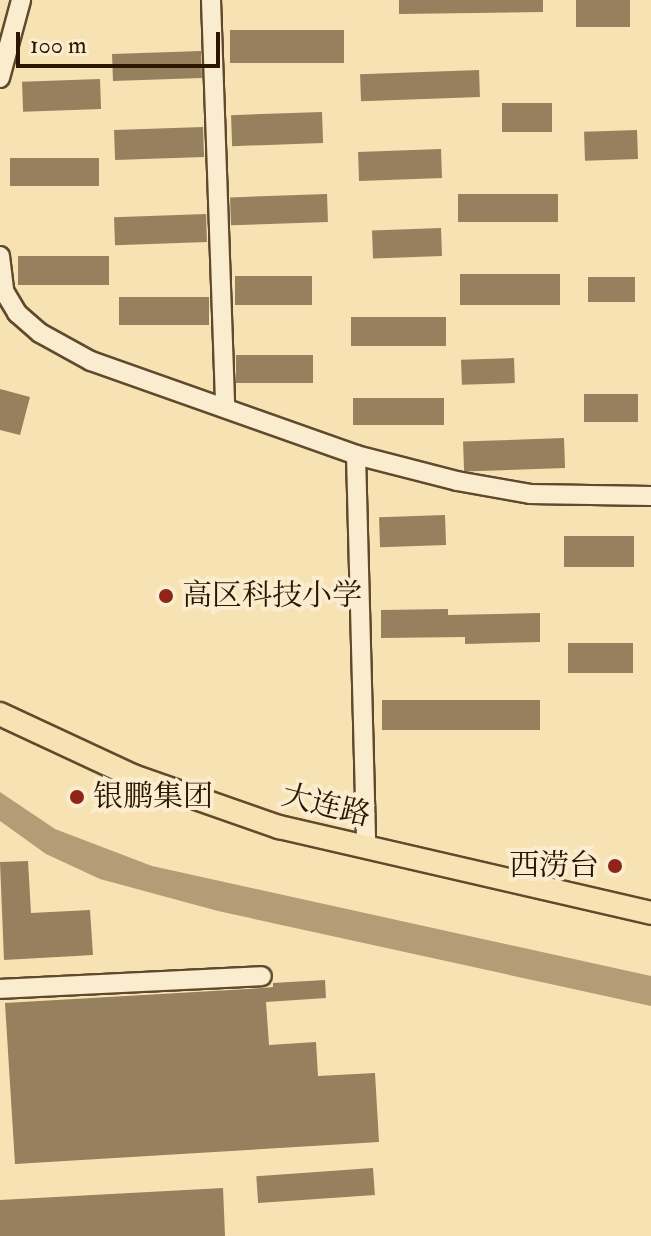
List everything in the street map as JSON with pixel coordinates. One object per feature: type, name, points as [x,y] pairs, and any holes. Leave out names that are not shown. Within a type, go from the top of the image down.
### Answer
[{"type":"main road","name":"大连路","points":[[0,714],[133,776],[279,827],[651,913]]},
{"type":"lane","points":[[0,78],[21,0]]},
{"type":"lane","points":[[211,0],[225,407]]},
{"type":"lane","points":[[0,256],[4,291],[17,313],[40,333],[91,361],[356,455],[457,481],[530,494],[651,496]]},
{"type":"lane","points":[[356,455],[366,847]]},
{"type":"lane","points":[[0,989],[262,976]]},
{"type":"shaded area","points":[[0,792],[55,829],[152,866],[651,976],[651,1006],[218,911],[100,879],[46,854],[0,821]]},
{"type":"building","points":[[399,0],[543,0],[543,12],[399,14]]},
{"type":"building","points":[[576,0],[630,0],[630,27],[576,27]]},
{"type":"building","points":[[230,30],[344,30],[344,63],[230,63]]},
{"type":"building","points":[[201,51],[202,78],[113,81],[112,54]]},
{"type":"building","points":[[479,70],[480,97],[361,101],[360,74]]},
{"type":"building","points":[[100,79],[101,109],[23,112],[22,82]]},
{"type":"building","points":[[502,103],[552,103],[552,132],[502,132]]},
{"type":"building","points":[[322,112],[323,143],[232,146],[231,115]]},
{"type":"building","points":[[203,127],[204,157],[115,160],[114,130]]},
{"type":"building","points":[[637,130],[638,159],[585,161],[584,132]]},
{"type":"building","points":[[441,149],[442,178],[359,181],[358,152]]},
{"type":"building","points":[[10,158],[99,158],[99,186],[10,186]]},
{"type":"building","points":[[327,194],[328,222],[231,225],[230,197]]},
{"type":"building","points":[[458,194],[558,194],[558,222],[458,222]]},
{"type":"building","points":[[206,214],[207,242],[115,245],[114,217]]},
{"type":"building","points":[[441,228],[442,256],[373,258],[372,230]]},
{"type":"building","points":[[18,256],[109,256],[109,285],[18,285]]},
{"type":"building","points":[[460,274],[560,274],[560,305],[460,305]]},
{"type":"building","points":[[235,276],[312,276],[312,305],[235,305]]},
{"type":"building","points":[[588,277],[635,277],[635,302],[588,302]]},
{"type":"building","points":[[119,297],[209,297],[209,325],[119,325]]},
{"type":"building","points":[[351,317],[446,317],[446,346],[351,346]]},
{"type":"building","points":[[236,355],[313,355],[313,383],[236,383]]},
{"type":"building","points":[[514,358],[515,383],[462,385],[461,360]]},
{"type":"building","points":[[0,389],[30,397],[20,435],[0,430]]},
{"type":"building","points":[[584,394],[638,394],[638,422],[584,422]]},
{"type":"building","points":[[353,398],[444,398],[444,425],[353,425]]},
{"type":"building","points":[[564,438],[565,468],[464,472],[463,442]]},
{"type":"building","points":[[445,515],[446,545],[380,547],[379,517]]},
{"type":"building","points":[[564,536],[634,536],[634,567],[564,567]]},
{"type":"building","points":[[448,609],[448,615],[540,613],[540,642],[465,644],[465,637],[381,638],[381,610]]},
{"type":"building","points":[[568,643],[633,643],[633,673],[568,673]]},
{"type":"building","points":[[382,700],[540,700],[540,730],[382,730]]},
{"type":"building","points":[[28,861],[31,913],[90,910],[93,955],[4,960],[0,862]]},
{"type":"building","points":[[325,980],[326,998],[266,1002],[269,1045],[316,1042],[318,1076],[375,1073],[379,1142],[15,1164],[5,1003],[263,988],[273,987],[273,983]]},
{"type":"building","points":[[373,1168],[375,1195],[258,1203],[256,1176]]},
{"type":"building","points":[[223,1188],[225,1236],[0,1236],[0,1200]]},
{"type":"place","name":"高区科技小学","points":[[166,596]]},
{"type":"place","name":"银鹏集团","points":[[77,797]]},
{"type":"place","name":"西涝台","points":[[615,866]]}]
